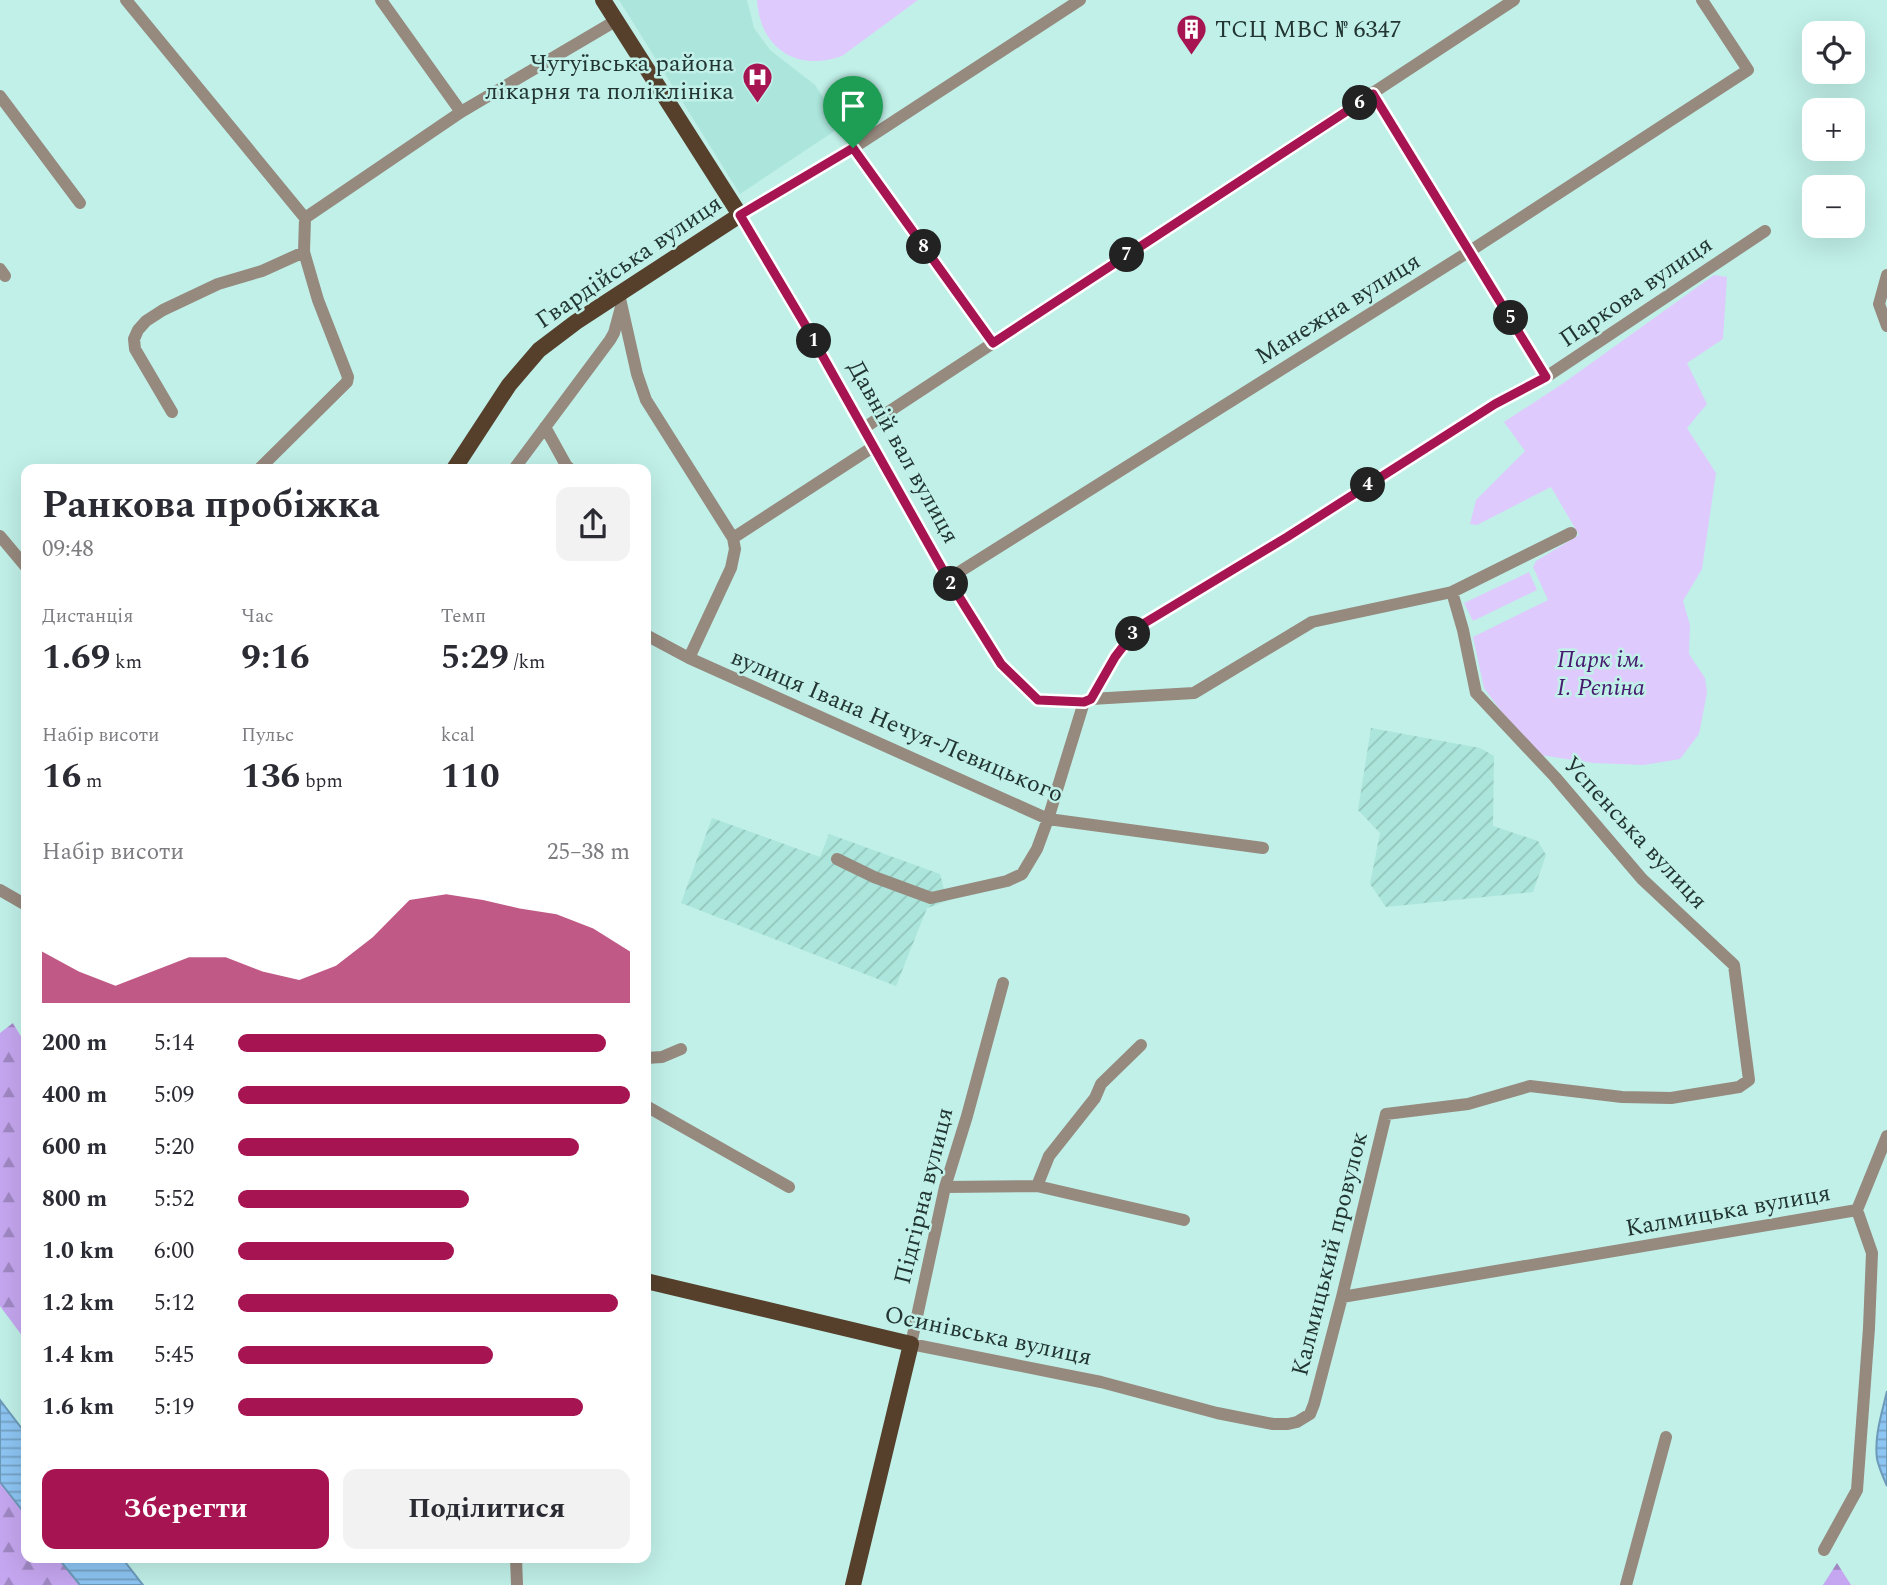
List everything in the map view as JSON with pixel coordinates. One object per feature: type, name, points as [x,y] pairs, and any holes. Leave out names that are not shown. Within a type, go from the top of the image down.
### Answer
[{"type":"main road","name":"Давній вал вулиця","points":[[603,0],[740,215]]},
{"type":"main road","name":"Гвардійська вулиця","points":[[457,464],[509,385],[531,359],[557,335],[620,300],[740,215]]},
{"type":"main road","name":"Осинівська вулиця","points":[[651,1282],[911,1344]]},
{"type":"main road","name":"Підгірна вулиця","points":[[853,1585],[911,1344]]},
{"type":"street","points":[[126,0],[305,218],[304,252],[318,300],[348,377],[347,382],[264,464]]},
{"type":"street","points":[[381,0],[461,112]]},
{"type":"street","name":"Гвардійська вулиця","points":[[740,215],[853,148],[1080,0]]},
{"type":"street","points":[[864,428],[1514,0]]},
{"type":"street","name":"Манежна вулиця","points":[[948,579],[1470,251],[1748,70],[1702,0]]},
{"type":"street","points":[[305,218],[461,112],[617,20]]},
{"type":"street","points":[[1373,94],[1546,377]]},
{"type":"street","points":[[0,96],[80,203]]},
{"type":"street","points":[[853,148],[993,343]]},
{"type":"street","name":"Давній вал вулиця","points":[[740,215],[948,579],[1001,664],[1038,700],[1088,701],[1194,692],[1312,622],[1452,592],[1571,533]]},
{"type":"street","name":"Паркова вулиця","points":[[836,859],[874,877],[931,898],[1007,881],[1022,874],[1037,849],[1088,701],[1115,657],[1138,627],[1287,537],[1495,404],[1546,377],[1765,231]]},
{"type":"street","points":[[172,412],[135,349],[134,339],[138,330],[163,310],[207,289],[262,271],[304,252]]},
{"type":"street","points":[[1887,275],[1880,304],[1887,326]]},
{"type":"street","points":[[518,464],[610,340],[614,333],[620,300]]},
{"type":"street","points":[[620,300],[637,374],[646,400],[733,538],[735,549],[731,568],[689,658]]},
{"type":"street","points":[[545,427],[565,464]]},
{"type":"street","points":[[733,538],[873,447]]},
{"type":"street","points":[[0,536],[21,561]]},
{"type":"street","name":"Успенська вулиця","points":[[1386,1114],[1468,1104],[1530,1086],[1622,1097],[1671,1098],[1739,1087],[1749,1080],[1734,965],[1642,879],[1555,777],[1476,693],[1464,629],[1452,592]]},
{"type":"street","name":"вулиця Івана Нечуя-Левицького","points":[[651,638],[689,658],[1048,819],[1263,848]]},
{"type":"street","points":[[0,890],[21,902]]},
{"type":"street","name":"Підгірна вулиця","points":[[911,1344],[945,1187],[1003,983]]},
{"type":"street","points":[[1038,1186],[1049,1156],[1096,1098],[1101,1084],[1142,1045]]},
{"type":"street","points":[[651,1058],[662,1057],[681,1049]]},
{"type":"street","points":[[651,1109],[789,1187]]},
{"type":"street","name":"Калмицький провулок","points":[[1314,1405],[1386,1114]]},
{"type":"street","points":[[1857,1210],[1887,1136]]},
{"type":"street","points":[[945,1187],[1038,1186],[1184,1220]]},
{"type":"street","name":"Калмицька вулиця","points":[[1342,1297],[1857,1210],[1872,1253],[1857,1490],[1824,1550]]},
{"type":"street","name":"Осинівська вулиця","points":[[911,1344],[1101,1382],[1217,1413],[1273,1424],[1297,1422],[1310,1414],[1314,1405]]},
{"type":"street","points":[[1626,1585],[1666,1437]]},
{"type":"street","points":[[516,1563],[517,1585]]},
{"type":"shaded area","name":"Чугуївська района лікарня та поліклініка","points":[[619,0],[747,0],[754,28],[770,50],[815,85],[842,126],[740,194]]},
{"type":"shaded area","points":[[1371,728],[1480,748],[1494,756],[1493,826],[1538,841],[1546,855],[1533,892],[1386,907],[1370,884],[1380,833],[1358,810]]},
{"type":"shaded area","points":[[712,818],[820,857],[829,834],[940,874],[947,901],[927,908],[896,986],[681,903]]},
{"type":"green space","points":[[757,0],[918,0],[842,56],[810,61],[796,58],[773,43],[765,32]]},
{"type":"green space","name":"Парк ім. І. Рєпіна","points":[[1714,275],[1727,277],[1723,339],[1687,363],[1707,404],[1687,428],[1716,473],[1702,569],[1683,601],[1690,625],[1689,654],[1705,678],[1707,693],[1699,734],[1680,759],[1644,765],[1593,763],[1533,754],[1484,688],[1473,637],[1548,600],[1533,567],[1536,561],[1579,535],[1551,487],[1477,525],[1470,524],[1476,500],[1525,451],[1504,422],[1565,382]]},
{"type":"green space","points":[[1529,572],[1537,590],[1473,621],[1464,603]]},
{"type":"green space","points":[[13,1023],[21,1037],[21,1334],[0,1306],[0,1033]]},
{"type":"green space","points":[[0,1482],[21,1509],[21,1563],[61,1563],[80,1585],[0,1585]]},
{"type":"green space","points":[[1837,1563],[1851,1585],[1823,1585]]},
{"type":"water","points":[[1887,1391],[1887,1486],[1876,1450]]},
{"type":"water","points":[[0,1400],[21,1427],[21,1509],[0,1482]]},
{"type":"water","points":[[62,1563],[126,1563],[143,1585],[80,1585]]},
{"type":"place","name":"ТСЦ МВС № 6347","points":[[1192,57]]},
{"type":"place","name":"Чугуївська района лікарня та поліклініка","points":[[757,105]]},
{"type":"route","points":[[1373,94],[1546,377],[1495,404],[1287,537],[1138,627],[1115,657],[1091,699],[1084,702],[1038,700],[1001,664],[948,579],[740,215],[853,148],[993,343],[1373,94]]}]
